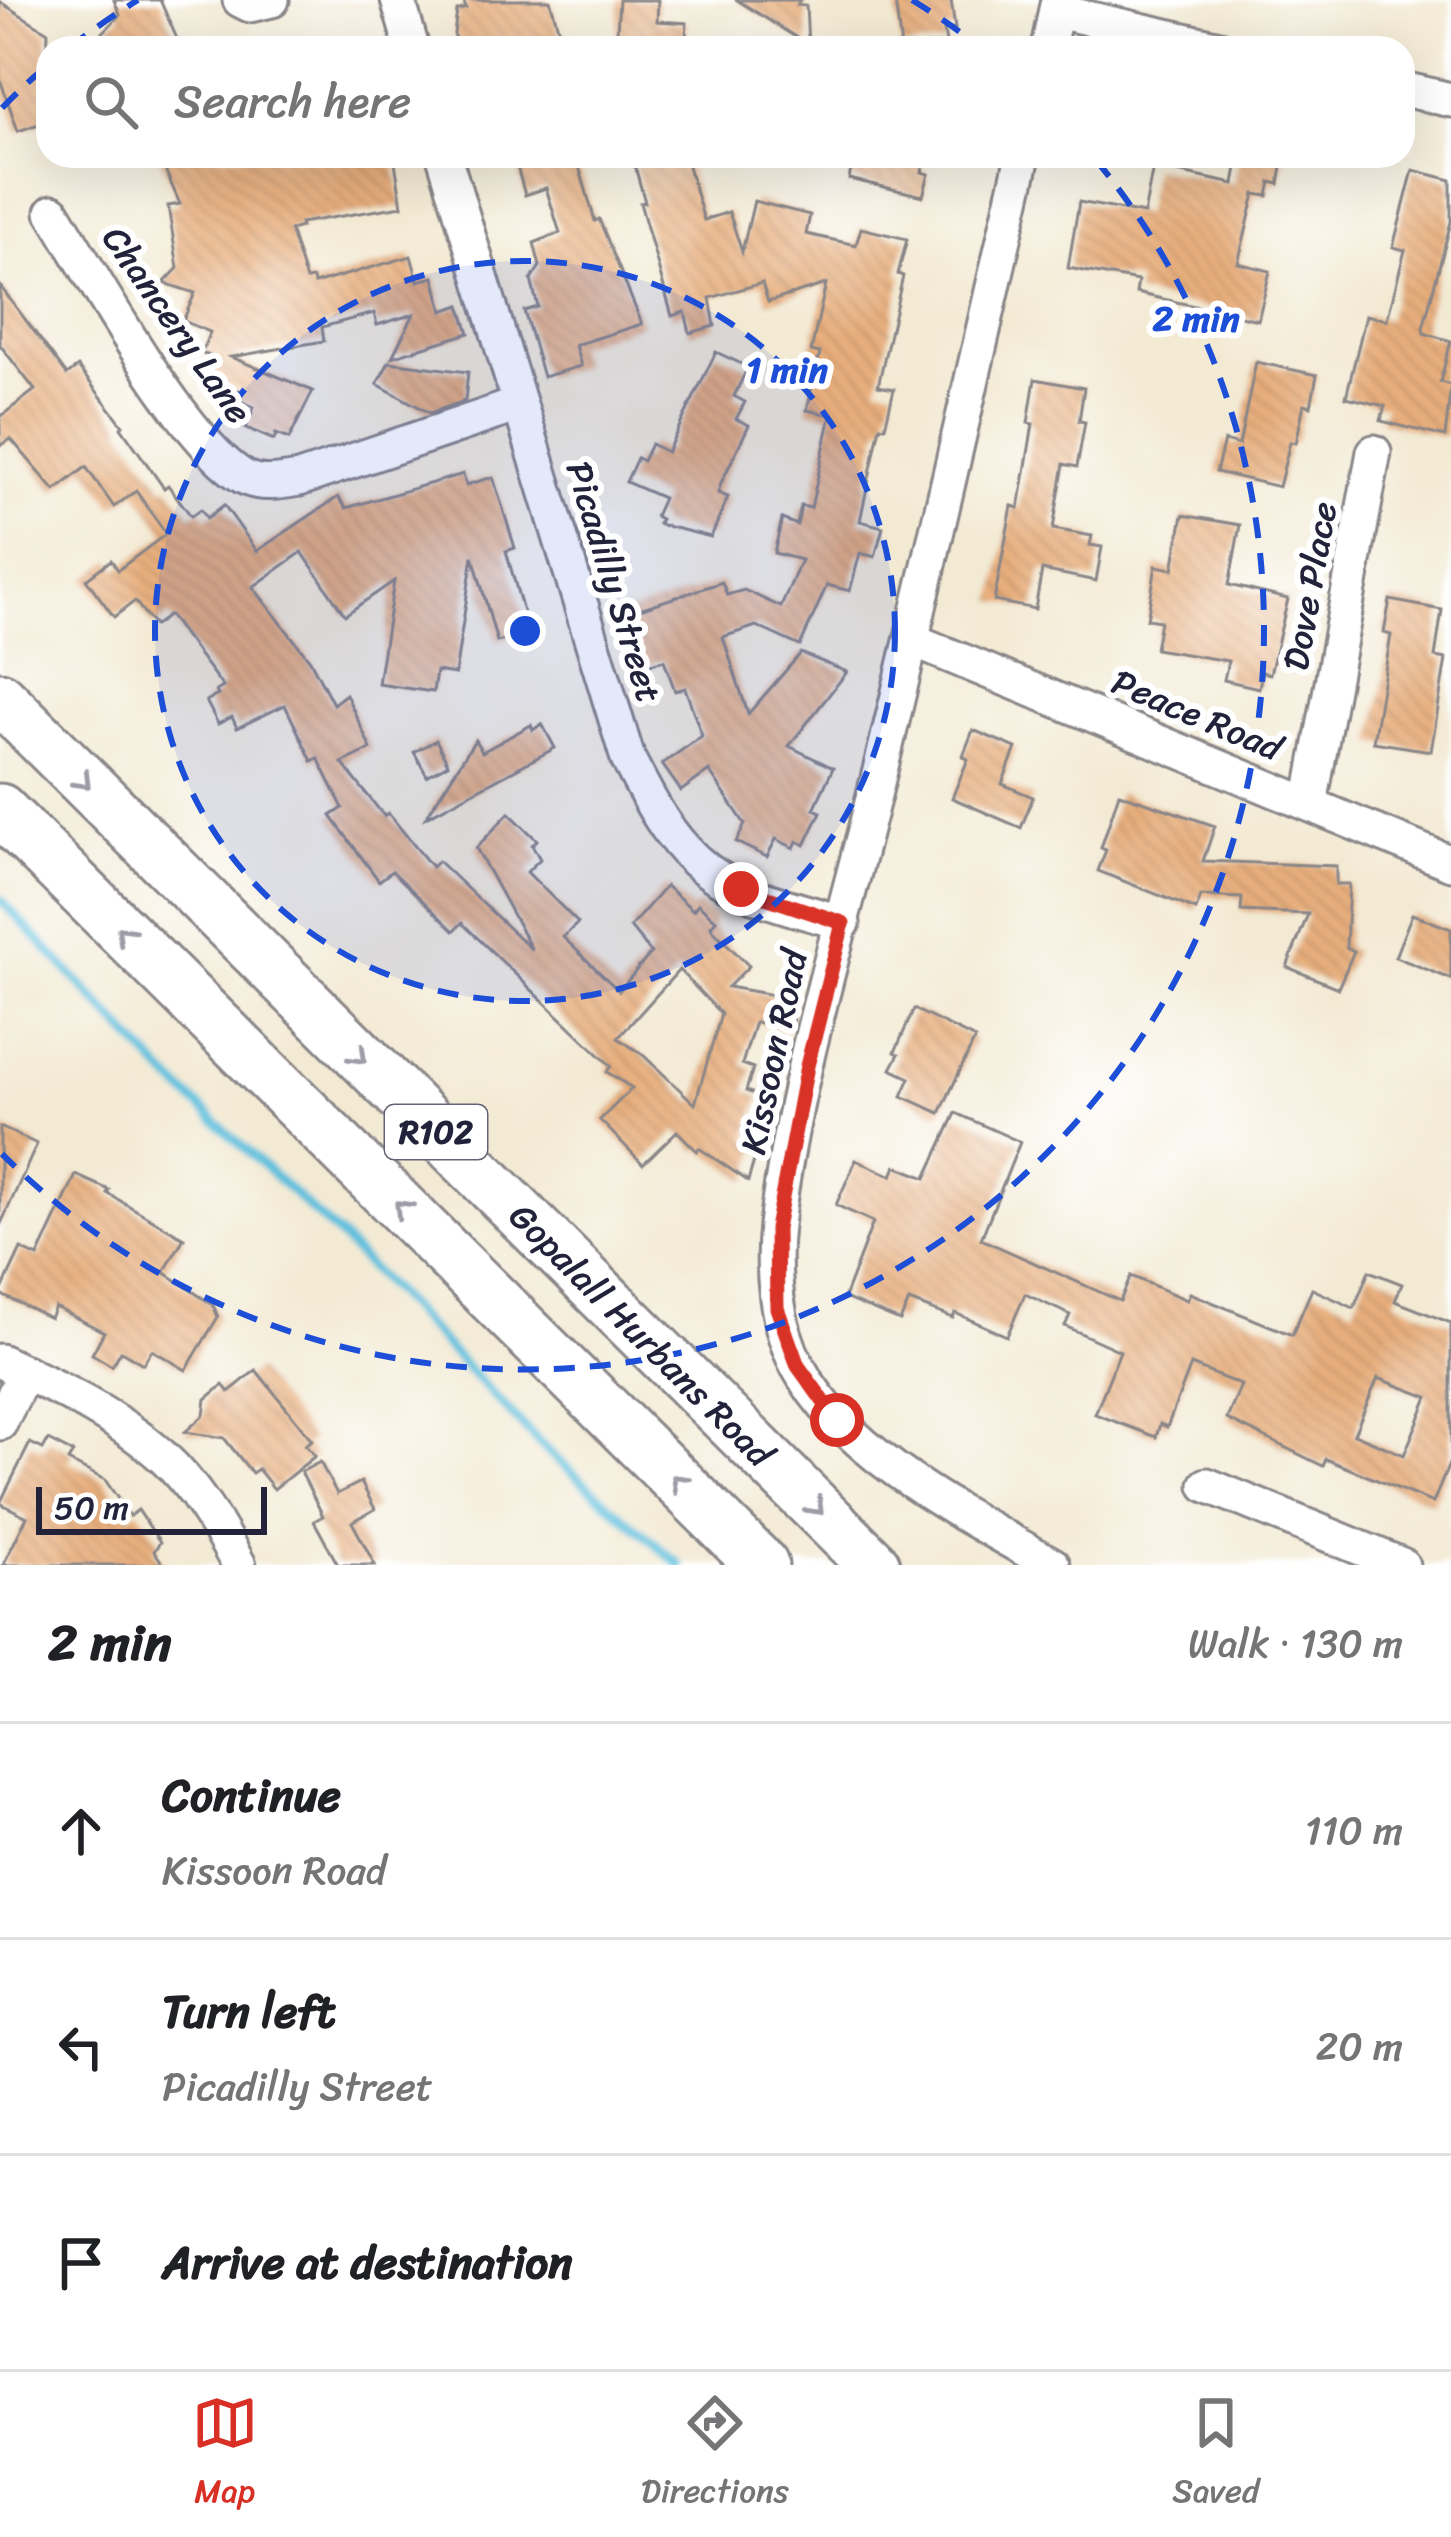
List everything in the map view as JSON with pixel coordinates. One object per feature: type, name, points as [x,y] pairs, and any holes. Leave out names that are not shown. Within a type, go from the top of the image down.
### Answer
[{"type":"main road","name":"Gopalall Hurbans Road","points":[[0,698],[874,1565]]},
{"type":"main road","name":"R102","points":[[0,810],[762,1565]]},
{"type":"street","points":[[240,0],[250,4],[272,0]]},
{"type":"street","points":[[398,0],[408,36]]},
{"type":"street","points":[[1051,36],[1057,6],[1173,36]]},
{"type":"street","points":[[1415,92],[1451,100]]},
{"type":"street","name":"Picadilly Street","points":[[448,168],[628,759],[659,818],[697,862],[741,889],[843,923]]},
{"type":"street","name":"Kissoon Road","points":[[1020,168],[912,640],[807,1066],[776,1229],[777,1308],[798,1366],[837,1420],[889,1463],[1053,1565]]},
{"type":"street","name":"Chancery Lane","points":[[52,212],[173,400],[214,452],[247,479],[274,484],[298,479],[518,405]]},
{"type":"street","name":"Dove Place","points":[[1310,805],[1374,452]]},
{"type":"street","name":"Peace Road","points":[[912,640],[1451,863]]},
{"type":"street","points":[[0,1423],[12,1366],[81,1400],[164,1458],[217,1524],[239,1565]]},
{"type":"street","points":[[1207,1485],[1402,1565]]},
{"type":"building","points":[[114,0],[160,0],[176,36],[100,36],[120,15]]},
{"type":"building","points":[[463,0],[550,0],[560,36],[455,36],[457,11],[466,8]]},
{"type":"building","points":[[619,0],[658,0],[657,21],[687,23],[686,36],[617,36]]},
{"type":"building","points":[[737,0],[800,0],[797,5],[806,6],[808,36],[794,36]]},
{"type":"building","points":[[895,0],[951,0],[955,29],[944,30],[945,36],[900,36]]},
{"type":"building","points":[[0,2],[48,32],[48,36],[36,36],[36,125],[18,131],[0,79]]},
{"type":"building","points":[[164,168],[396,168],[402,206],[300,223],[301,227],[290,230],[306,280],[313,279],[314,284],[411,256],[418,281],[434,277],[443,311],[460,305],[469,333],[392,357],[414,314],[377,325],[374,313],[322,327],[324,341],[231,357],[313,391],[289,439],[276,434],[274,440],[246,428],[254,407],[236,399],[239,390],[205,376],[213,357],[201,353],[210,332],[183,321],[195,293],[164,283],[178,268],[168,206],[180,204]]},
{"type":"building","points":[[517,168],[580,168],[595,221],[599,219],[642,324],[575,345],[581,366],[543,377],[524,311],[538,307],[531,280],[540,266],[534,243],[560,233],[546,188],[525,195]]},
{"type":"building","points":[[635,168],[689,168],[704,220],[729,212],[742,252],[754,201],[810,215],[806,234],[856,245],[861,228],[907,239],[878,386],[894,389],[885,427],[880,426],[860,521],[883,527],[875,557],[860,553],[850,591],[827,585],[800,646],[756,626],[723,637],[748,714],[801,653],[847,672],[789,746],[833,768],[814,809],[821,812],[805,845],[797,841],[794,848],[776,839],[767,857],[736,842],[745,824],[709,771],[681,791],[662,764],[702,736],[685,688],[675,691],[664,660],[640,667],[631,637],[625,639],[618,616],[722,582],[727,595],[744,590],[781,607],[801,560],[774,553],[782,519],[797,525],[801,506],[811,508],[831,415],[807,410],[820,353],[811,351],[826,284],[768,302],[762,283],[710,298],[715,326],[690,333],[685,312],[672,316],[640,203],[645,202]]},
{"type":"building","points":[[851,168],[923,168],[929,174],[923,196],[849,179]]},
{"type":"building","points":[[1153,168],[1234,184],[1237,168],[1282,168],[1279,184],[1271,182],[1268,196],[1255,194],[1238,263],[1270,271],[1258,320],[1136,293],[1138,281],[1068,268],[1079,202],[1144,214]]},
{"type":"building","points":[[1413,170],[1451,180],[1451,222],[1423,328],[1424,333],[1451,341],[1440,382],[1451,385],[1445,437],[1381,421],[1385,406],[1346,397],[1366,315],[1387,320],[1405,250],[1393,247]]},
{"type":"building","points":[[0,286],[67,375],[78,367],[164,488],[168,485],[191,516],[201,509],[207,518],[224,505],[257,551],[338,497],[346,508],[463,474],[466,485],[493,477],[515,548],[506,551],[529,633],[497,642],[473,556],[455,674],[436,671],[433,692],[378,684],[394,581],[345,615],[302,552],[253,587],[310,660],[333,704],[346,694],[371,749],[342,763],[432,867],[438,861],[532,950],[476,848],[509,813],[537,840],[532,845],[540,859],[527,872],[578,923],[563,937],[619,991],[651,953],[630,927],[666,886],[693,910],[698,904],[716,920],[713,930],[749,966],[728,987],[796,999],[791,1029],[755,1022],[742,1064],[753,1068],[746,1091],[760,1096],[747,1139],[759,1144],[748,1181],[697,1151],[677,1131],[643,1164],[600,1120],[632,1088],[607,1072],[611,1066],[462,923],[454,931],[392,871],[379,881],[331,816],[343,808],[318,758],[312,761],[285,705],[237,728],[232,717],[218,724],[206,701],[223,687],[169,615],[154,626],[135,601],[114,617],[86,579],[111,560],[118,570],[166,534],[136,491],[114,507],[86,467],[55,491],[11,439],[0,446],[0,417],[35,390],[0,345]],"holes":[[[679,970],[721,1014],[695,1104],[618,1038]]]},
{"type":"building","points":[[716,352],[748,367],[734,396],[745,402],[736,419],[749,425],[721,483],[718,493],[728,497],[711,537],[658,524],[661,519],[655,516],[663,498],[626,482],[637,458],[643,461],[651,444],[667,452]]},
{"type":"building","points":[[389,362],[468,372],[465,401],[430,413],[377,384]]},
{"type":"building","points":[[1256,362],[1317,375],[1311,406],[1304,404],[1279,487],[1216,472],[1224,441],[1239,445]]},
{"type":"building","points":[[1035,379],[1084,388],[1079,421],[1085,422],[1077,467],[1064,464],[1053,529],[1092,536],[1090,545],[1102,547],[1096,581],[1042,570],[1035,609],[994,601],[1012,506],[1019,508]]},
{"type":"building","points":[[1183,515],[1240,525],[1229,585],[1288,599],[1270,674],[1262,672],[1259,688],[1224,680],[1228,661],[1155,649],[1160,621],[1147,619],[1156,566],[1173,569]]},
{"type":"building","points":[[1390,600],[1442,610],[1435,657],[1446,659],[1431,751],[1373,742],[1391,635],[1384,633]]},
{"type":"building","points":[[542,724],[555,748],[426,817],[475,740],[482,752],[531,725],[533,730]]},
{"type":"building","points":[[973,730],[1016,748],[1002,784],[1033,797],[1021,828],[952,798],[968,759],[963,756]]},
{"type":"building","points":[[436,740],[448,764],[427,776],[414,752]]},
{"type":"building","points":[[1119,793],[1215,826],[1203,861],[1336,866],[1336,884],[1349,884],[1346,948],[1354,951],[1338,988],[1287,967],[1308,914],[1241,911],[1242,898],[1201,896],[1196,910],[1098,871]]},
{"type":"building","points":[[1412,914],[1451,929],[1451,979],[1395,957]]},
{"type":"building","points":[[914,1009],[975,1039],[940,1113],[902,1096],[910,1078],[891,1069]]},
{"type":"building","points":[[956,1113],[1020,1142],[981,1239],[1120,1301],[1131,1276],[1187,1300],[1190,1293],[1292,1335],[1312,1289],[1354,1308],[1369,1271],[1402,1284],[1395,1301],[1451,1323],[1451,1459],[1433,1503],[1326,1459],[1323,1466],[1227,1419],[1241,1385],[1191,1365],[1167,1427],[1160,1424],[1156,1437],[1095,1414],[1120,1351],[1065,1326],[1070,1315],[1025,1294],[1007,1336],[955,1313],[953,1318],[909,1301],[900,1321],[844,1298],[873,1222],[836,1205],[856,1160],[892,1176],[896,1166],[926,1178]],"holes":[[[1378,1378],[1428,1397],[1404,1455],[1354,1434]]]},
{"type":"building","points":[[0,1127],[37,1144],[0,1226]]},
{"type":"building","points":[[76,1175],[109,1190],[107,1193],[184,1238],[164,1272],[213,1305],[218,1317],[186,1370],[152,1350],[143,1364],[121,1351],[112,1366],[92,1354],[104,1332],[55,1307],[50,1318],[0,1294],[21,1249],[38,1257]]},
{"type":"building","points":[[256,1370],[312,1440],[305,1445],[315,1456],[274,1489],[258,1469],[252,1473],[224,1438],[185,1432],[204,1415],[206,1399],[223,1385],[229,1392]]},
{"type":"building","points":[[48,1440],[73,1453],[68,1461],[105,1480],[130,1516],[138,1510],[160,1542],[154,1551],[164,1565],[3,1565],[27,1517],[0,1503],[30,1443],[43,1449]]},
{"type":"building","points":[[320,1462],[337,1494],[361,1482],[375,1509],[352,1522],[375,1565],[338,1565],[314,1521],[323,1516],[301,1472]]},
{"type":"waterway","points":[[0,899],[168,1077],[339,1236],[546,1450],[680,1565]]},
{"type":"route","points":[[741,889],[843,923],[807,1066],[776,1229],[777,1308],[798,1366],[837,1420]]}]
